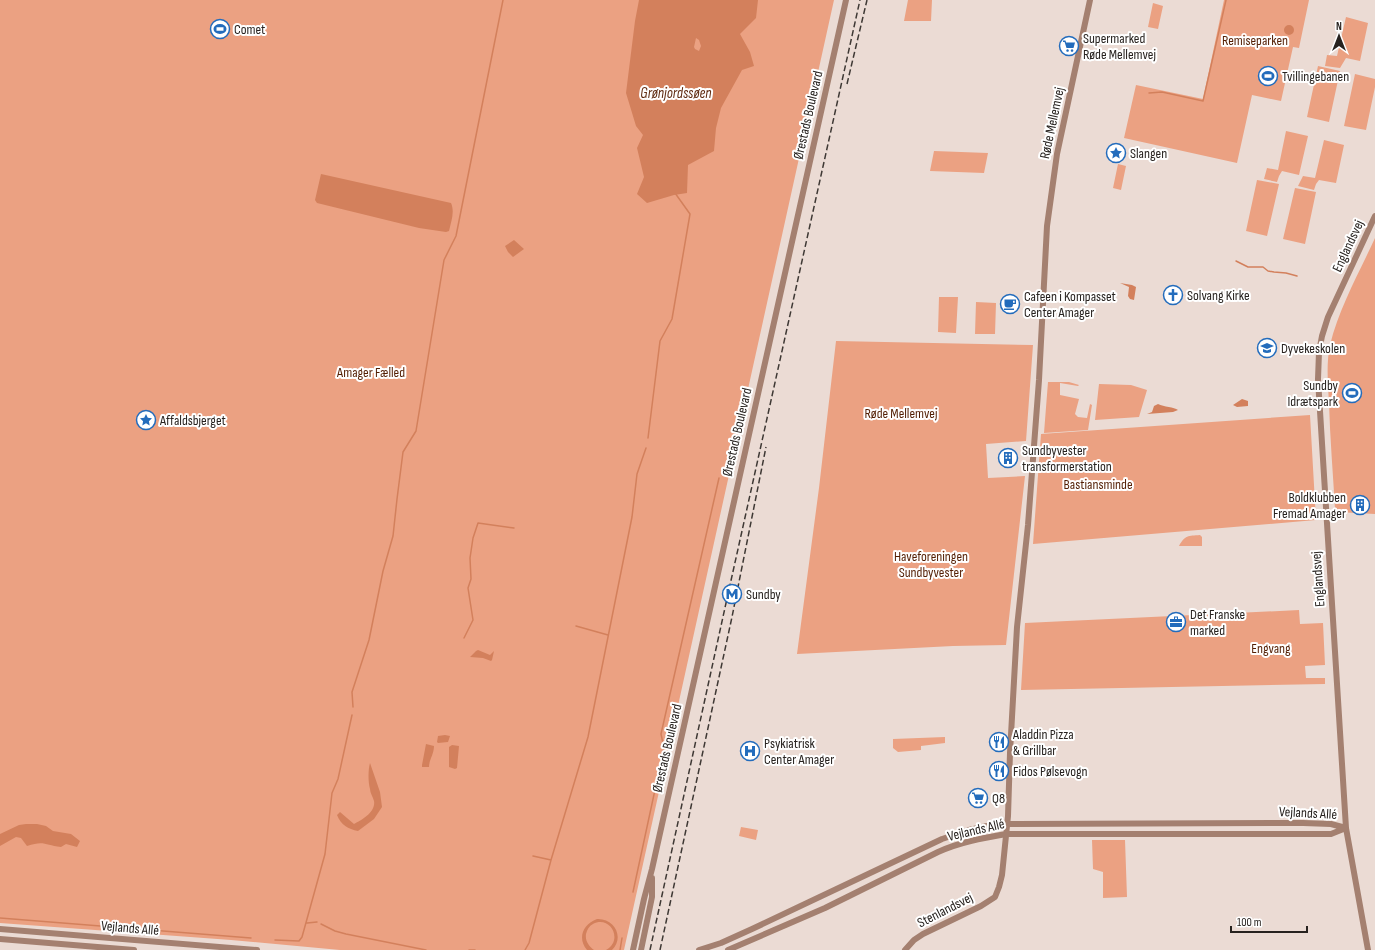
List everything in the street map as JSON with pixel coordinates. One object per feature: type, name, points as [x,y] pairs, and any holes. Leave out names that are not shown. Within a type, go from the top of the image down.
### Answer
[{"type":"street","name":"Ørestads Boulevard","points":[[633,950],[846,0]]},
{"type":"street","name":"Røde Mellemvej","points":[[995,896],[1002,875],[1008,824],[1014,675],[1020,594],[1031,494],[1048,218],[1057,154],[1090,0]]},
{"type":"street","name":"Englandsvej","points":[[1368,950],[1346,828],[1318,379],[1319,352],[1328,317],[1375,216]]},
{"type":"street","name":"Vejlands Allé","points":[[699,950],[721,943],[748,931],[942,839],[987,826],[1008,824],[1303,823],[1330,824],[1346,828]]},
{"type":"street","name":"Vejlands Allé","points":[[728,950],[825,908],[954,845],[970,840],[1006,834],[1331,834],[1346,828]]},
{"type":"street","name":"Ørestads Boulevard","points":[[641,950],[652,897],[652,868]]},
{"type":"street","name":"Stenlandsvej","points":[[906,949],[914,940],[923,934],[981,906],[995,896]]},
{"type":"street","name":"Vejlands Allé","points":[[0,929],[257,950]]},
{"type":"street","name":"Vejlands Allé","points":[[0,939],[134,950]]},
{"type":"green space","name":"Amager Fælled","points":[[0,0],[834,0],[624,950],[340,950],[231,940],[0,923]]},
{"type":"green space","points":[[908,0],[932,0],[931,21],[904,21]]},
{"type":"green space","name":"Remiseparken","points":[[1224,0],[1309,0],[1299,48],[1293,47],[1281,101],[1252,95],[1237,163],[1124,138],[1136,85],[1203,99]]},
{"type":"green space","points":[[1153,3],[1163,6],[1158,29],[1148,27]]},
{"type":"green space","points":[[1346,17],[1368,23],[1360,61],[1346,58],[1340,68],[1325,66],[1327,55],[1337,56]]},
{"type":"green space","points":[[1318,66],[1340,71],[1329,122],[1307,117]]},
{"type":"green space","points":[[1355,74],[1375,79],[1375,87],[1366,130],[1344,126]]},
{"type":"green space","points":[[1286,131],[1308,136],[1299,175],[1282,171],[1277,182],[1264,179],[1267,168],[1278,170]]},
{"type":"green space","points":[[1324,140],[1344,145],[1336,183],[1319,180],[1314,190],[1298,186],[1303,176],[1315,178]]},
{"type":"green space","points":[[934,151],[988,153],[984,173],[930,171]]},
{"type":"green space","points":[[1118,164],[1126,166],[1121,190],[1113,188]]},
{"type":"green space","points":[[1257,180],[1279,184],[1267,236],[1246,231]]},
{"type":"green space","points":[[1295,188],[1316,192],[1305,244],[1283,239]]},
{"type":"green space","name":"Sundby Idrætspark","points":[[1375,238],[1375,514],[1337,512],[1335,509],[1330,429],[1328,359],[1334,331],[1344,304]]},
{"type":"green space","points":[[939,297],[958,297],[956,333],[938,332]]},
{"type":"green space","points":[[976,302],[996,303],[995,334],[975,334]]},
{"type":"green space","name":"Haveforeningen Sundbyvester","points":[[836,341],[1033,345],[1026,441],[986,444],[988,478],[1025,476],[1006,645],[953,646],[797,654],[819,488]]},
{"type":"green space","points":[[1048,382],[1069,382],[1079,385],[1060,383],[1060,395],[1079,399],[1075,414],[1078,417],[1087,418],[1090,404],[1092,405],[1088,430],[1044,433]]},
{"type":"green space","points":[[1099,384],[1131,385],[1147,390],[1139,417],[1095,420]]},
{"type":"green space","name":"Bastiansminde","points":[[1310,415],[1316,520],[1033,544],[1041,434]]},
{"type":"green space","points":[[1200,535],[1202,537],[1202,546],[1179,546],[1187,537]]},
{"type":"green space","name":"Engvang","points":[[1299,610],[1300,624],[1323,623],[1325,665],[1305,666],[1306,678],[1325,678],[1325,684],[1021,690],[1025,623]]},
{"type":"green space","points":[[945,737],[945,743],[921,746],[921,750],[898,752],[893,748],[893,739]]},
{"type":"green space","points":[[741,827],[758,830],[756,840],[739,836]]},
{"type":"green space","points":[[1092,840],[1125,840],[1127,897],[1103,898],[1103,872],[1093,869]]},
{"type":"water","name":"Grønjordssøen","points":[[639,0],[758,0],[756,18],[740,34],[750,52],[754,66],[742,70],[721,108],[716,128],[714,151],[688,165],[687,193],[674,195],[647,203],[637,194],[644,177],[637,148],[643,135],[636,126],[626,93]],"holes":[[[696,38],[699,40],[701,46],[699,51],[694,47]]]},
{"type":"water","points":[[1287,25],[1291,25],[1293,26],[1293,34],[1287,35],[1284,32],[1284,28]]},
{"type":"water","points":[[321,174],[451,203],[453,213],[449,231],[446,232],[419,228],[317,203],[315,200]]},
{"type":"water","points":[[514,240],[524,249],[513,257],[505,246]]},
{"type":"water","points":[[1120,283],[1136,287],[1134,300],[1130,299],[1128,296],[1129,287]]},
{"type":"water","points":[[1242,399],[1248,401],[1248,406],[1237,407],[1233,405]]},
{"type":"water","points":[[1158,404],[1178,410],[1173,412],[1147,414],[1152,412],[1154,406]]},
{"type":"water","points":[[478,650],[490,655],[494,651],[492,660],[470,657]]},
{"type":"water","points":[[438,736],[450,736],[448,742],[437,742]]},
{"type":"water","points":[[426,744],[434,746],[434,749],[429,767],[422,767],[422,765]]},
{"type":"water","points":[[452,745],[459,746],[457,768],[455,769],[449,767],[449,747]]},
{"type":"water","points":[[370,763],[380,792],[382,807],[374,819],[358,831],[345,826],[337,815],[340,812],[354,824],[368,815],[373,809],[374,801],[370,792],[369,780]]},
{"type":"water","points":[[26,824],[46,826],[53,831],[71,834],[80,841],[77,847],[66,844],[61,847],[41,843],[27,846],[21,838],[16,837],[0,846],[0,834],[19,825]]},
{"type":"water","points":[[597,919],[608,922],[616,929],[618,940],[612,950],[606,950],[611,946],[614,940],[613,930],[605,923],[599,922],[593,924],[587,931],[587,941],[594,950],[587,950],[582,941],[585,928],[592,921]]},
{"type":"waterway","points":[[353,707],[352,692],[369,640],[383,571],[393,536],[403,452],[416,431],[444,260],[456,236],[503,0]]},
{"type":"waterway","points":[[1149,93],[1162,92],[1203,101],[1226,0]]},
{"type":"waterway","points":[[648,438],[660,341],[672,319],[690,214],[675,193]]},
{"type":"waterway","points":[[1236,261],[1248,267],[1263,267],[1268,271],[1297,276]]},
{"type":"waterway","points":[[525,950],[529,943],[551,860],[588,737],[632,517],[637,474],[646,448]]},
{"type":"waterway","points":[[633,892],[664,748],[661,734],[719,478]]},
{"type":"waterway","points":[[464,638],[473,620],[468,588],[471,579],[470,558],[473,538],[478,523],[514,528]]},
{"type":"waterway","points":[[576,626],[608,635]]},
{"type":"waterway","points":[[275,940],[299,941],[302,937],[325,854],[332,793],[338,779],[352,715]]},
{"type":"waterway","points":[[533,856],[551,860]]},
{"type":"waterway","points":[[0,918],[251,938]]},
{"type":"waterway","points":[[307,923],[317,922]]},
{"type":"waterway","points":[[321,924],[335,931],[346,934],[426,950]]},
{"type":"waterway","points":[[620,950],[622,938]]},
{"type":"waterway","points":[[469,950],[475,950]]},
{"type":"railway","points":[[650,950],[860,0]]},
{"type":"railway","points":[[847,84],[867,0]]},
{"type":"railway","points":[[660,950],[732,617],[766,447]]},
{"type":"place","name":"Comet","points":[[220,29]]},
{"type":"place","name":"Supermarked Røde Mellemvej","points":[[1069,46]]},
{"type":"place","name":"Tvillingebanen","points":[[1268,76]]},
{"type":"place","name":"Slangen","points":[[1116,153]]},
{"type":"place","name":"Solvang Kirke","points":[[1173,295]]},
{"type":"place","name":"Cafeen i Kompasset Center Amager","points":[[1010,304]]},
{"type":"place","name":"Dyvekeskolen","points":[[1267,348]]},
{"type":"place","name":"Sundby Idrætspark","points":[[1352,393]]},
{"type":"place","name":"Affaldsbjerget","points":[[146,420]]},
{"type":"place","name":"Sundbyvester transformerstation","points":[[1008,458]]},
{"type":"place","name":"Boldklubben Fremad Amager","points":[[1360,505]]},
{"type":"place","name":"Sundby","points":[[732,594]]},
{"type":"place","name":"Det Franske marked","points":[[1176,622]]},
{"type":"place","name":"Aladdin Pizza & Grillbar","points":[[999,742]]},
{"type":"place","name":"Psykiatrisk Center Amager","points":[[750,751]]},
{"type":"place","name":"Fidos Pølsevogn","points":[[999,771]]},
{"type":"place","name":"Q8","points":[[978,798]]}]
